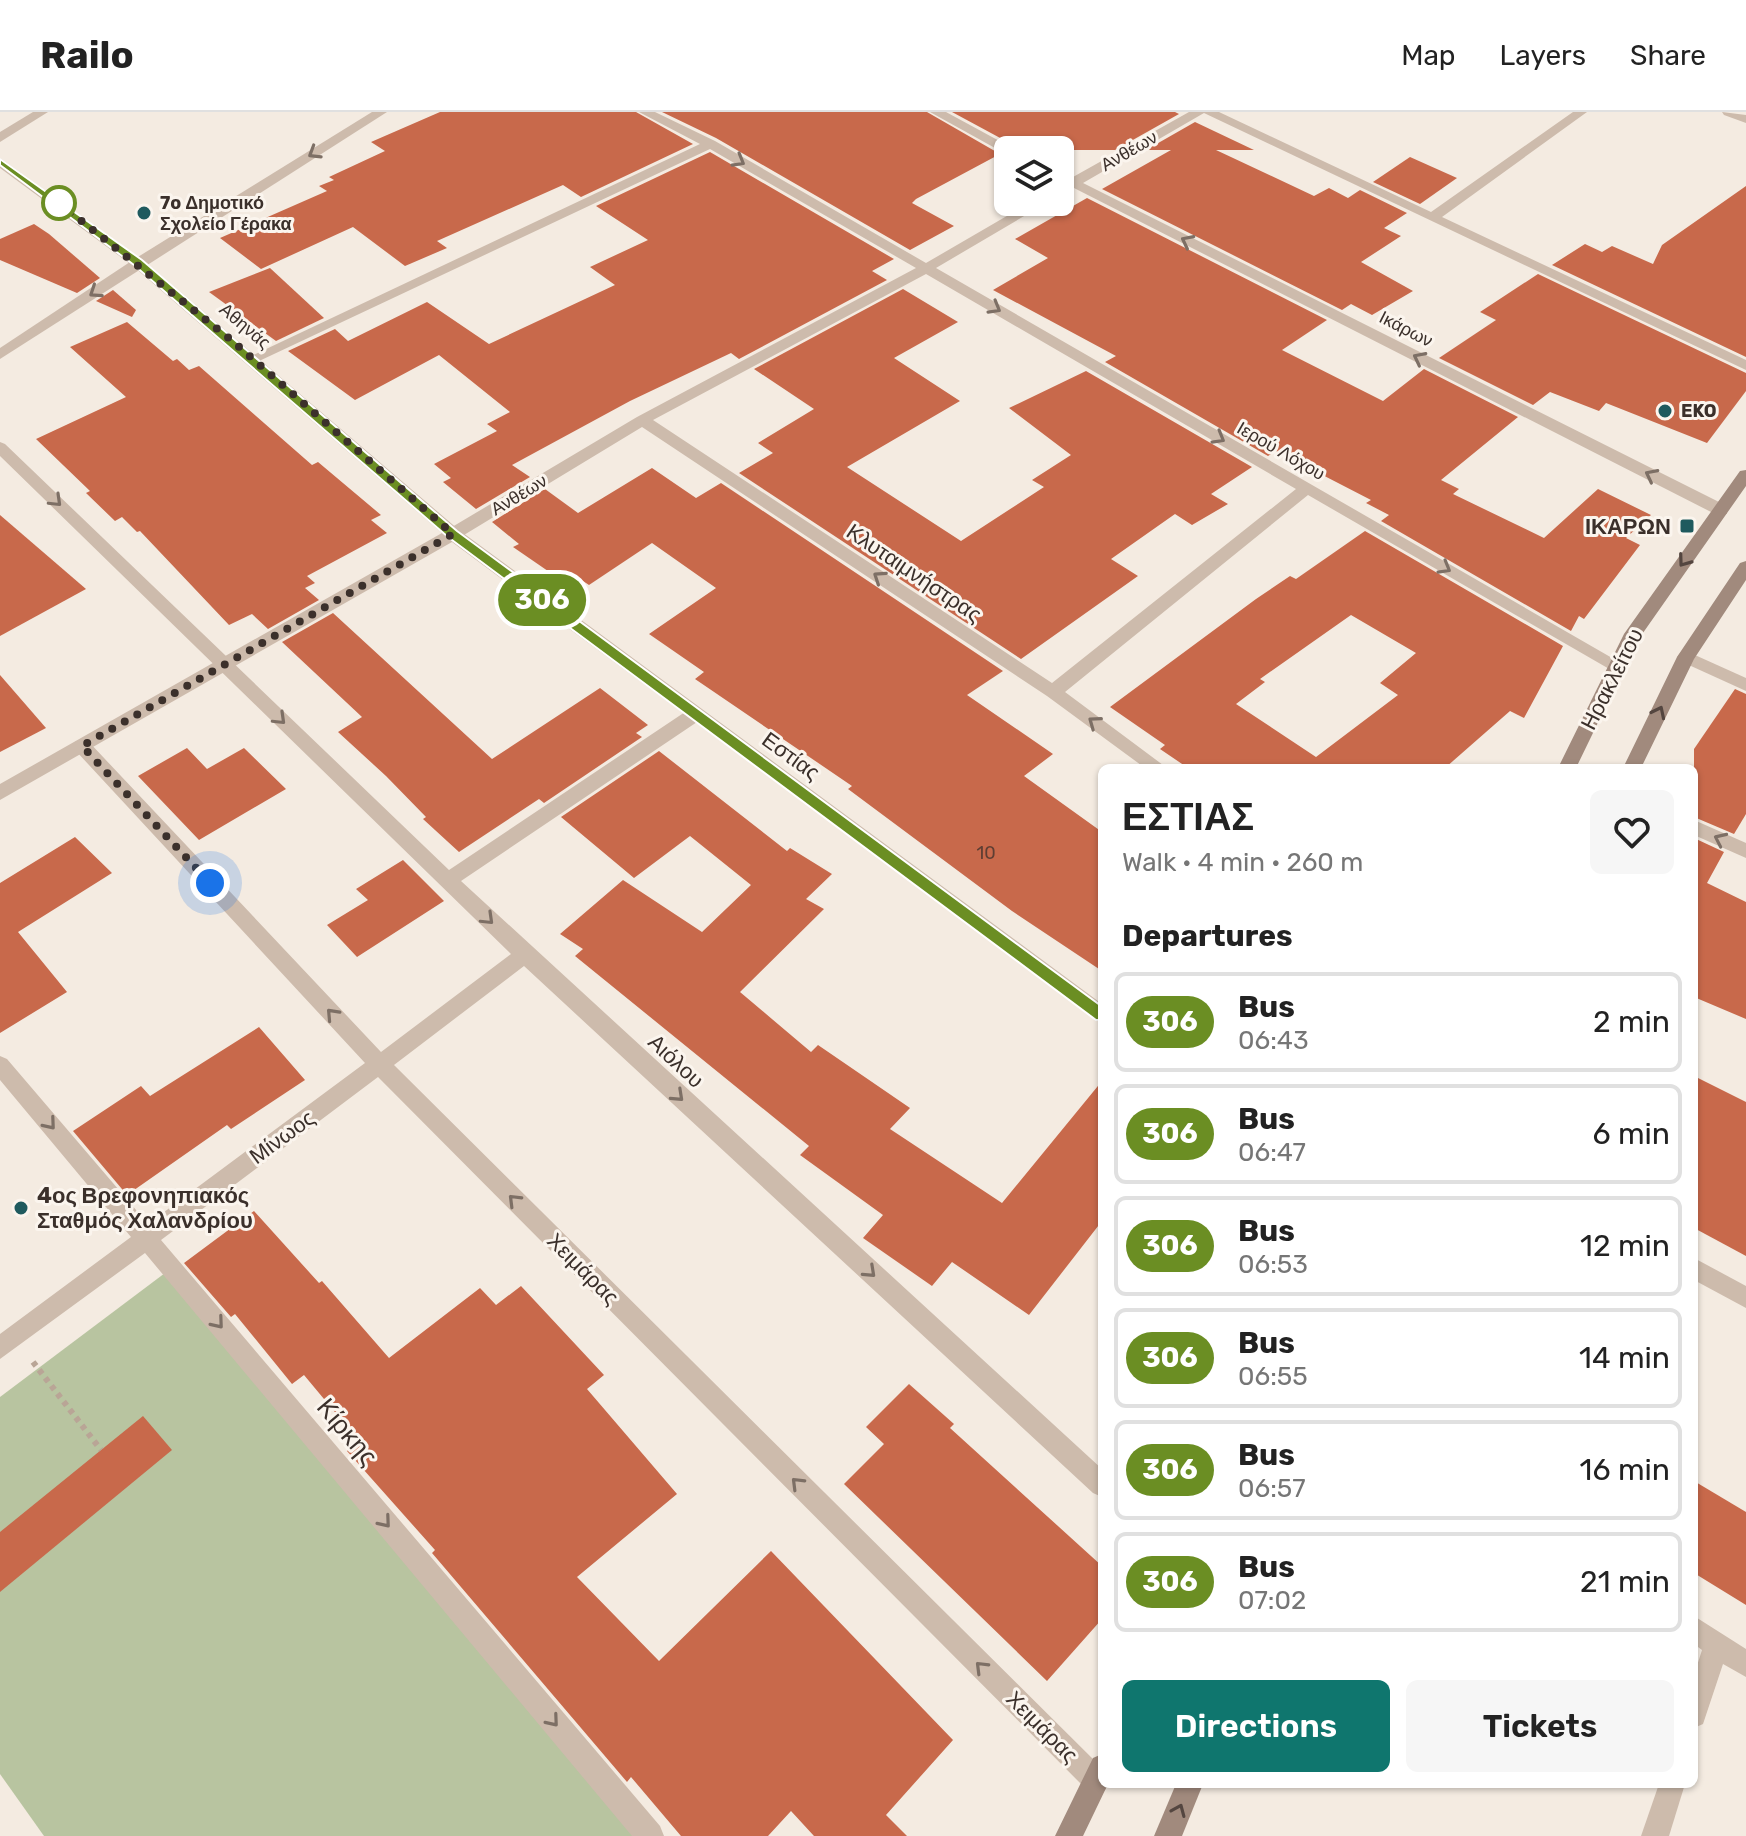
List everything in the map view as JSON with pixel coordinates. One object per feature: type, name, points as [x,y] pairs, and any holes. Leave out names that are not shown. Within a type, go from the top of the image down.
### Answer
[{"type":"main road","name":"Ηρακλείτου","points":[[1569,764],[1630,638],[1746,475]]},
{"type":"main road","points":[[1634,764],[1686,657],[1746,567]]},
{"type":"main road","points":[[1069,1836],[1098,1776]]},
{"type":"main road","points":[[1168,1836],[1188,1788]]},
{"type":"street","points":[[0,138],[42,112]]},
{"type":"street","points":[[0,355],[138,263],[381,112]]},
{"type":"street","name":"Ιερού Λόχου","points":[[645,112],[710,144],[1617,666]]},
{"type":"street","points":[[936,112],[994,142]]},
{"type":"street","name":"Ανθέων","points":[[1074,178],[1198,112]]},
{"type":"street","points":[[1209,112],[1746,366]]},
{"type":"street","points":[[1433,217],[1581,112]]},
{"type":"street","points":[[1728,112],[1746,119]]},
{"type":"street","points":[[252,359],[710,144]]},
{"type":"street","name":"Αθηνάς","points":[[0,162],[138,263],[453,534]]},
{"type":"street","name":"Ικάρων","points":[[1074,188],[1721,510]]},
{"type":"street","name":"Ανθέων","points":[[0,793],[453,534],[642,420],[927,268],[1017,216]]},
{"type":"street","name":"Κλυταιμνήστρας","points":[[642,420],[1053,692],[1152,764]]},
{"type":"street","name":"Αιόλου","points":[[0,447],[525,955],[1098,1481]]},
{"type":"street","points":[[1053,692],[1306,489]]},
{"type":"street","name":"Εστίας","points":[[453,534],[1098,1012]]},
{"type":"street","points":[[1686,657],[1746,685]]},
{"type":"street","points":[[448,880],[694,715]]},
{"type":"street","name":"Χειμάρας","points":[[82,746],[381,1066],[1098,1773]]},
{"type":"street","points":[[1698,829],[1746,851]]},
{"type":"street","name":"Μίνωος","points":[[7,1343],[148,1240],[273,1143],[381,1066],[525,955]]},
{"type":"street","name":"Κίρκης","points":[[0,1065],[650,1836]]},
{"type":"street","points":[[1698,1270],[1746,1298]]},
{"type":"street","points":[[1698,1632],[1746,1664]]},
{"type":"street","points":[[1698,1703],[1717,1644]]},
{"type":"street","points":[[1655,1836],[1671,1788]]},
{"type":"path","points":[[7,1343],[101,1450]]},
{"type":"green space","points":[[165,1273],[638,1836],[44,1836],[0,1774],[0,1397]]},
{"type":"building","points":[[440,112],[636,112],[693,144],[581,197],[563,185],[437,241],[447,248],[405,266],[353,227],[261,269],[220,238],[327,191],[319,186],[334,180],[329,177],[385,151],[371,142]]},
{"type":"building","points":[[662,112],[927,112],[994,151],[994,157],[912,203],[954,226],[910,250],[716,138]]},
{"type":"building","points":[[952,112],[1179,114],[1115,150],[1074,150],[1074,136],[996,136]]},
{"type":"building","points":[[1195,122],[1254,150],[1216,150],[1314,196],[1329,188],[1348,198],[1360,190],[1407,213],[1384,228],[1401,236],[1361,262],[1413,291],[1372,315],[1351,304],[1342,310],[1102,189],[1171,150],[1146,150]]},
{"type":"building","points":[[710,152],[894,259],[872,271],[887,280],[739,359],[731,353],[630,401],[512,465],[530,477],[476,509],[443,482],[451,478],[434,464],[497,431],[487,424],[510,412],[439,355],[355,400],[288,351],[335,329],[348,341],[427,302],[489,344],[615,285],[590,267],[648,240],[596,206]]},
{"type":"building","points":[[1410,157],[1457,178],[1420,204],[1373,182]]},
{"type":"building","points":[[1746,186],[1746,357],[1552,265],[1585,244],[1602,252],[1612,246],[1653,264],[1662,245]]},
{"type":"building","points":[[1087,198],[1327,320],[1282,350],[1383,401],[1424,369],[1518,417],[1441,480],[1459,489],[1453,494],[1544,538],[1598,489],[1651,515],[1626,538],[1640,545],[1584,619],[1579,616],[1571,631],[1381,521],[1389,515],[1366,503],[1371,500],[1276,451],[1268,456],[1105,362],[1116,356],[993,290],[1048,258],[1015,239],[1055,216],[1074,216],[1074,205]]},
{"type":"building","points":[[34,224],[100,278],[77,293],[0,260],[0,239]]},
{"type":"building","points":[[270,268],[324,318],[276,341],[209,292]]},
{"type":"building","points":[[1538,274],[1746,373],[1746,391],[1707,443],[1606,403],[1599,411],[1550,392],[1533,405],[1439,358],[1496,320],[1480,312]]},
{"type":"building","points":[[903,289],[958,322],[894,358],[960,401],[847,467],[961,541],[1044,487],[1032,480],[1071,455],[1009,408],[1086,371],[1252,467],[1211,494],[1228,504],[1192,525],[1175,514],[1111,559],[1138,576],[1021,659],[739,473],[773,453],[758,443],[814,409],[754,369]]},
{"type":"building","points":[[113,290],[136,310],[132,317],[96,301]]},
{"type":"building","points":[[127,322],[173,361],[177,359],[189,370],[199,366],[312,465],[318,462],[381,515],[371,520],[387,533],[307,576],[315,583],[305,588],[319,600],[268,629],[252,614],[229,625],[140,531],[137,532],[122,517],[115,521],[86,493],[90,491],[36,439],[126,397],[70,347]]},
{"type":"building","points":[[652,468],[696,498],[721,483],[1003,671],[967,695],[1053,754],[1024,776],[1098,829],[1098,968],[1012,911],[848,789],[852,786],[695,679],[704,672],[649,634],[716,588],[652,543],[589,585],[571,573],[561,580],[513,547],[519,544],[492,522],[545,489],[578,513]]},
{"type":"building","points":[[0,515],[86,589],[0,636]]},
{"type":"building","points":[[1365,531],[1563,646],[1524,718],[1510,711],[1450,764],[1182,764],[1160,749],[1165,745],[1110,707],[1290,576],[1296,579]],"holes":[[[1351,615],[1416,653],[1380,683],[1398,695],[1316,757],[1236,704],[1265,682],[1260,679]]]},
{"type":"building","points":[[333,613],[492,759],[600,688],[648,725],[636,733],[642,737],[544,803],[539,799],[459,852],[423,819],[426,817],[386,776],[338,732],[362,717],[282,642]]},
{"type":"building","points":[[0,675],[46,728],[0,752]]},
{"type":"building","points":[[1735,689],[1746,694],[1746,814],[1734,834],[1698,819],[1698,764],[1694,764],[1694,749]]},
{"type":"building","points":[[187,748],[207,769],[244,748],[286,789],[199,840],[138,776]]},
{"type":"building","points":[[659,751],[787,851],[790,848],[832,874],[806,899],[824,909],[740,992],[811,1052],[818,1045],[910,1108],[890,1129],[1002,1203],[1098,1086],[1098,1226],[1029,1315],[952,1262],[932,1286],[863,1238],[883,1215],[800,1155],[809,1146],[575,956],[583,949],[560,934],[623,880],[702,932],[751,885],[690,836],[634,878],[561,817]]},
{"type":"building","points":[[75,837],[112,873],[18,932],[67,992],[0,1033],[0,883]]},
{"type":"building","points":[[1698,840],[1724,852],[1707,883],[1746,902],[1746,1019],[1698,999]]},
{"type":"building","points":[[403,860],[444,901],[357,957],[327,925],[368,900],[356,889]]},
{"type":"building","points":[[259,1027],[305,1080],[231,1129],[227,1125],[127,1195],[73,1131],[141,1086],[150,1096]]},
{"type":"building","points":[[1698,1078],[1746,1102],[1746,1256],[1698,1230]]},
{"type":"building","points":[[254,1211],[319,1283],[322,1281],[389,1358],[480,1288],[496,1305],[521,1286],[604,1375],[587,1389],[677,1494],[577,1577],[659,1661],[771,1551],[953,1740],[886,1815],[907,1836],[814,1836],[791,1811],[768,1836],[681,1836],[631,1777],[627,1782],[432,1553],[435,1550],[347,1451],[359,1441],[304,1375],[292,1384],[235,1314],[231,1317],[184,1263]]},
{"type":"building","points":[[909,1384],[954,1424],[950,1428],[1098,1562],[1098,1624],[1047,1681],[844,1484],[884,1444],[866,1427]]},
{"type":"building","points":[[143,1416],[172,1450],[0,1592],[0,1532]]},
{"type":"building","points":[[1698,1483],[1746,1512],[1746,1605],[1698,1575]]},
{"type":"bus line","name":"306","points":[[0,162],[138,263],[453,534],[1098,1012]]},
{"type":"place","name":"7o Δημοτικό Σχολείο Γέρακα","points":[[144,213]]},
{"type":"place","name":"EKO","points":[[1665,411]]},
{"type":"place","name":"ΙΚΑΡΩΝ","points":[[1687,526]]},
{"type":"place","name":"4ος Βρεφονηπιακός Σταθμός Χαλανδρίου","points":[[21,1208]]},
{"type":"route","points":[[59,203],[230,339],[453,534],[82,746],[210,883]]}]
